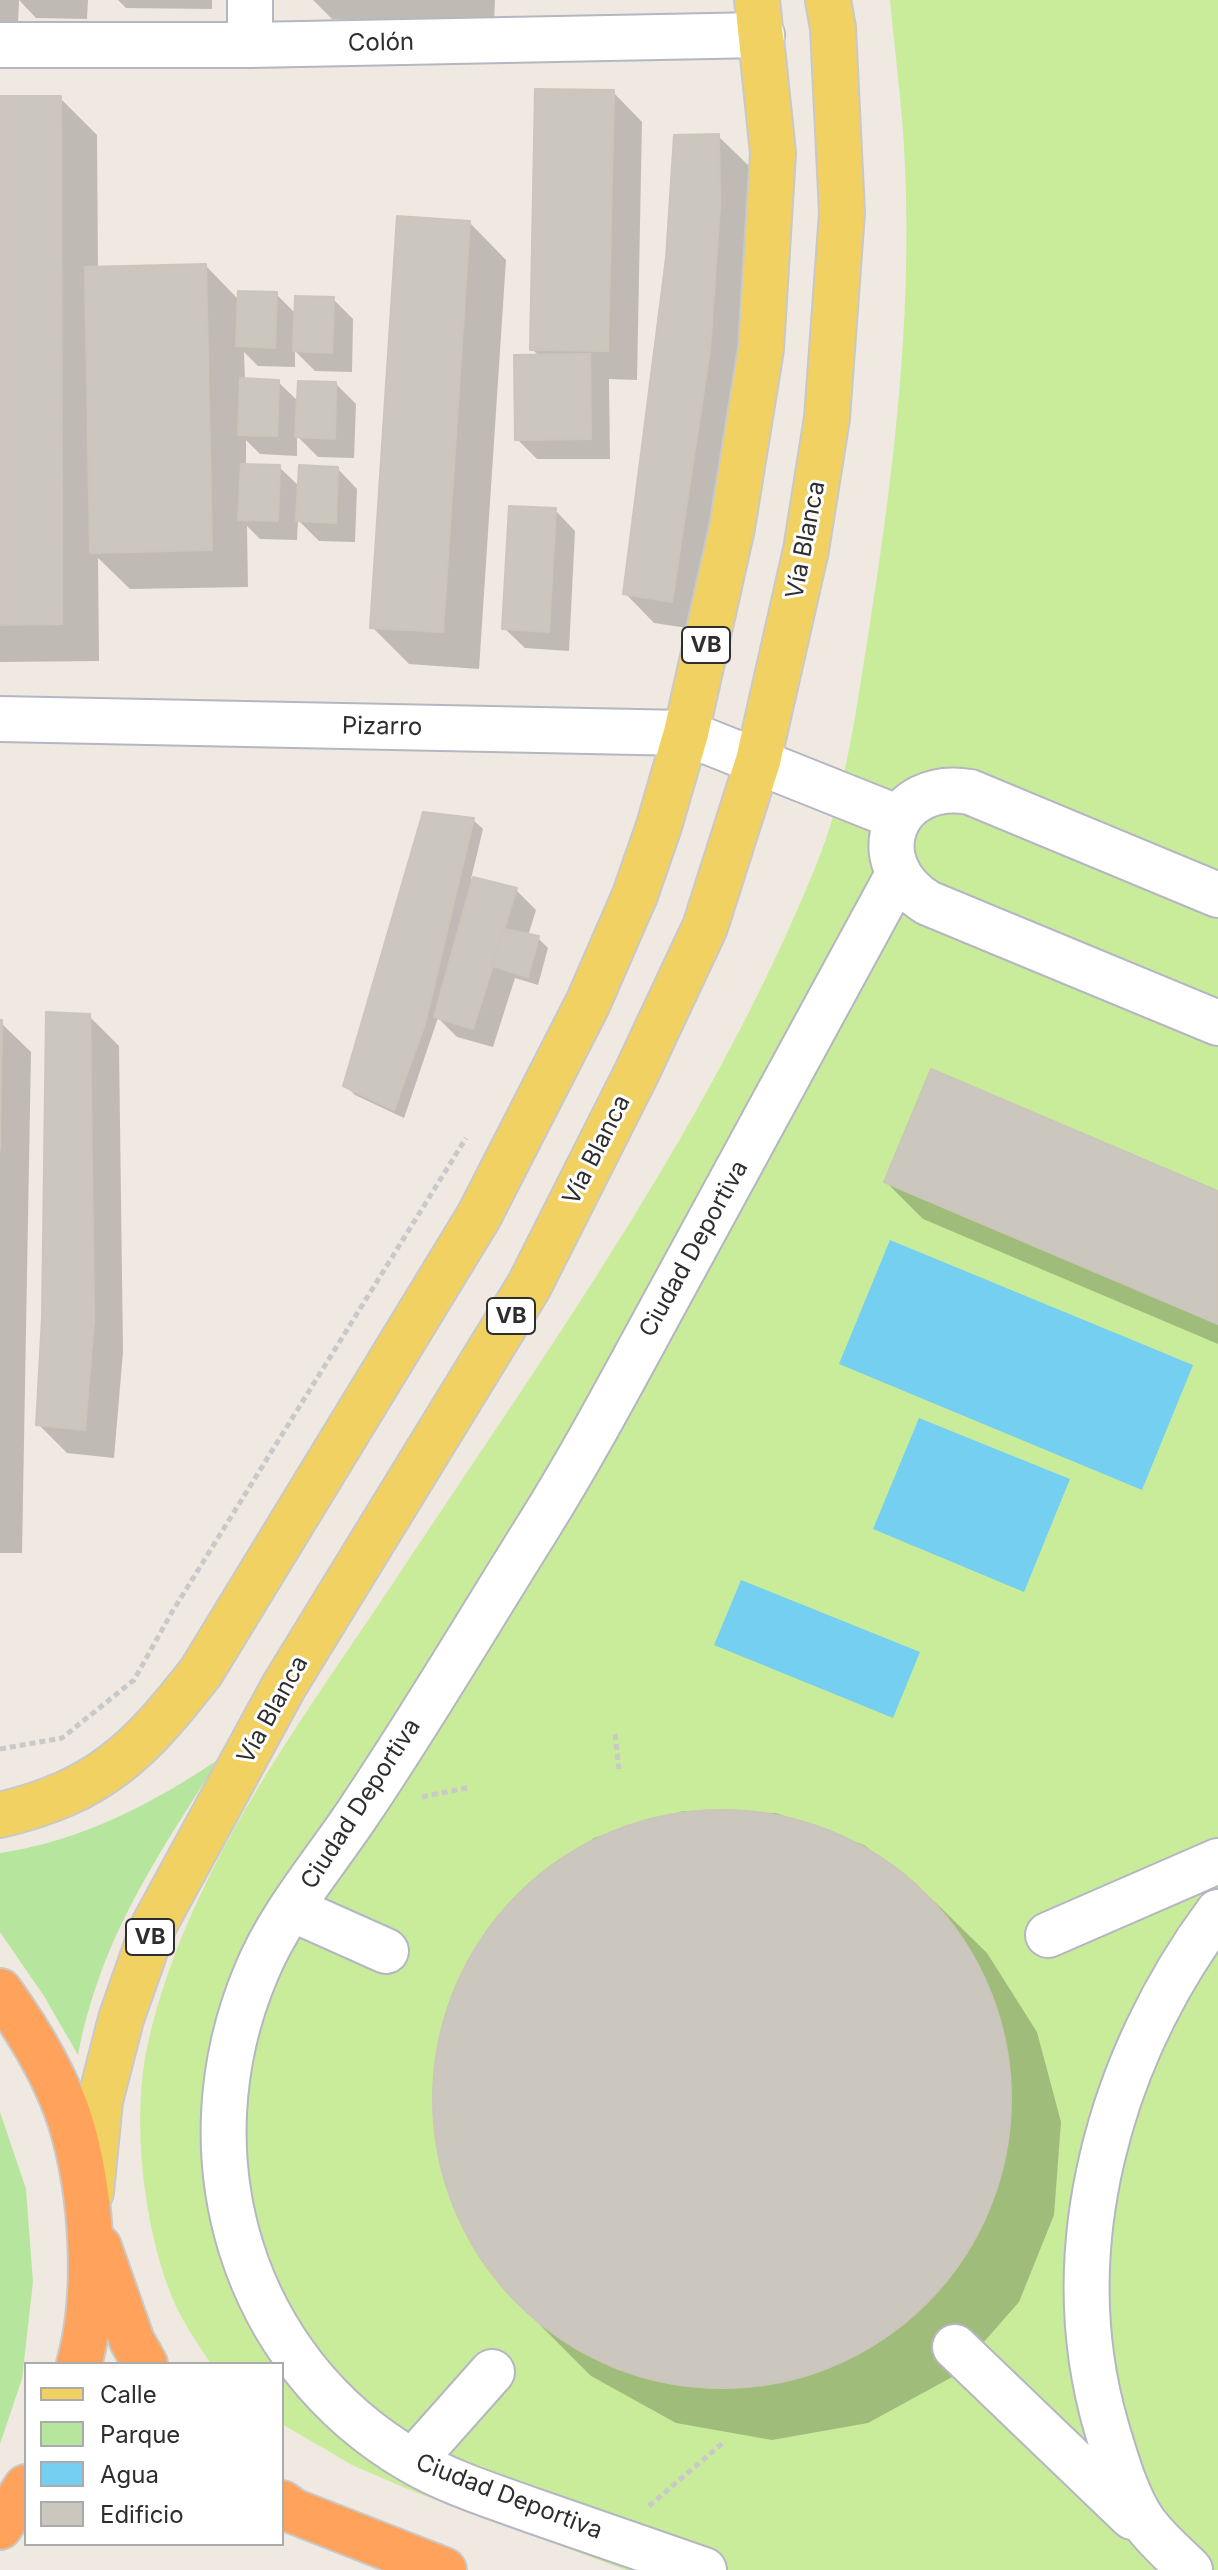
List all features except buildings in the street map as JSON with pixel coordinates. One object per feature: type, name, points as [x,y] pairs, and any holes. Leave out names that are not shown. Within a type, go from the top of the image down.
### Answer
[{"type":"highway","points":[[0,1991],[46,2063],[70,2121],[89,2214],[115,2296],[144,2362]]},
{"type":"highway","points":[[79,2362],[89,2291],[89,2214]]},
{"type":"highway","points":[[0,2527],[24,2490]]},
{"type":"highway","points":[[288,2507],[444,2570]]},
{"type":"main road","name":"Vía Blanca","points":[[89,2214],[100,2101],[121,2019],[154,1925],[284,1686],[529,1286],[636,1074],[705,927],[758,761],[806,550],[827,418],[842,213],[833,28],[828,0]]},
{"type":"main road","name":"VB","points":[[0,1815],[64,1796],[97,1779],[164,1719],[201,1672],[479,1216],[588,1003],[635,895],[686,733],[732,528],[761,349],[773,153],[759,18]]},
{"type":"street","points":[[250,0],[250,45]]},
{"type":"street","name":"Colón","points":[[0,45],[250,45],[759,18]]},
{"type":"street","name":"Pizarro","points":[[0,719],[686,733],[899,818]]},
{"type":"street","points":[[1218,895],[970,792],[950,788],[930,792],[912,802],[899,818],[891,837],[891,857],[897,876],[910,892],[928,903],[1218,1023]]},
{"type":"street","name":"Ciudad Deportiva","points":[[704,2570],[490,2495],[413,2461],[362,2425],[318,2387],[282,2341],[251,2282],[235,2228],[226,2179],[223,2128],[229,2070],[238,2025],[257,1970],[292,1909],[362,1808],[573,1470],[897,876]]},
{"type":"street","points":[[1048,1935],[1218,1861]]},
{"type":"street","points":[[292,1909],[386,1951]]},
{"type":"street","points":[[1189,2570],[1143,2522],[1113,2450],[1096,2390],[1084,2293],[1097,2180],[1116,2107],[1138,2048],[1195,1945],[1218,1912]]},
{"type":"street","points":[[955,2347],[1189,2570]]},
{"type":"street","points":[[413,2461],[492,2372]]},
{"type":"path","points":[[0,1749],[62,1738],[134,1680],[172,1612],[470,1130]]},
{"type":"path","points":[[615,1734],[619,1769]]},
{"type":"path","points":[[611,2537],[725,2441]]},
{"type":"green space","points":[[890,0],[1218,0],[1218,2570],[626,2570],[412,2491],[352,2465],[284,2425],[284,2362],[210,2362],[172,2297],[147,2205],[140,2104],[148,2043],[166,1979],[218,1858],[285,1744],[568,1321],[677,1145],[727,1055],[773,962],[826,840],[849,751],[893,457],[906,283],[903,125]]},
{"type":"green space","points":[[219,1759],[153,1865],[116,1936],[88,2013],[78,2055],[44,1996],[0,1932],[0,1853],[58,1840],[115,1818],[168,1791]]},
{"type":"green space","points":[[0,2112],[26,2189],[33,2282],[22,2379],[0,2444]]},
{"type":"water","points":[[890,1240],[1193,1365],[1142,1490],[839,1364]]},
{"type":"water","points":[[919,1418],[1070,1479],[1024,1592],[873,1529]]},
{"type":"water","points":[[741,1580],[920,1652],[893,1718],[714,1645]]}]
